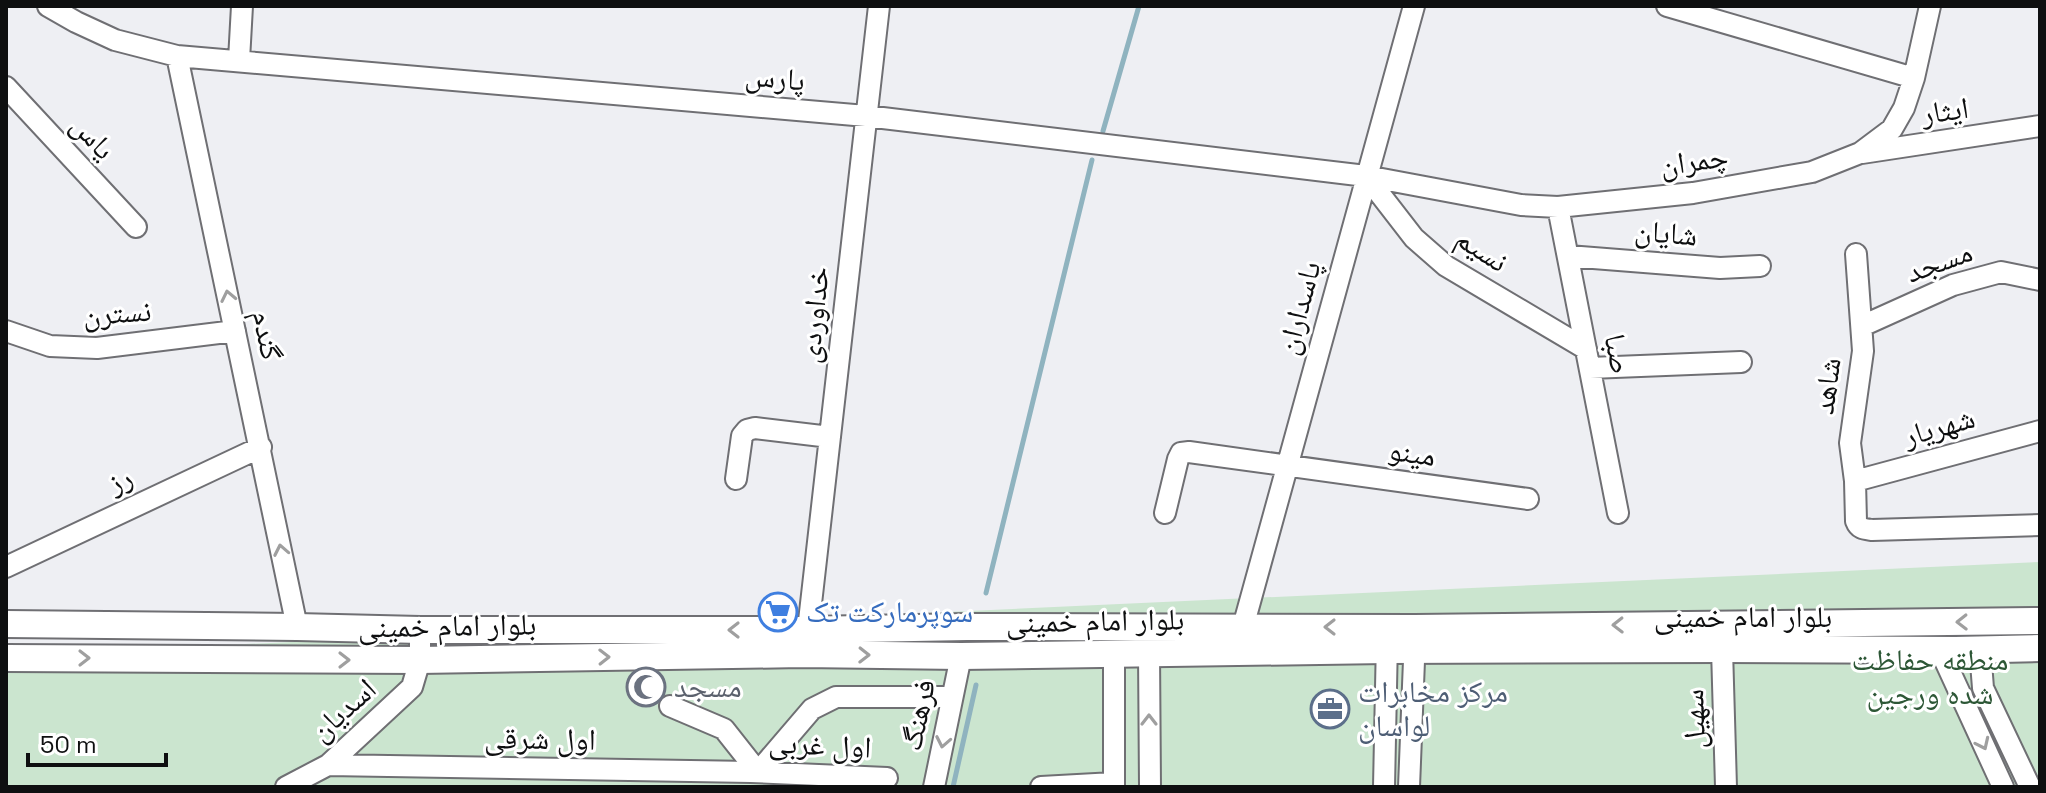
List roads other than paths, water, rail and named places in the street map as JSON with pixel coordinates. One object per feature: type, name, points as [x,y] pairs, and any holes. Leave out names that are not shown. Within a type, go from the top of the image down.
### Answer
[{"type":"main road","name":"بلوار امام خمینی","points":[[6,658],[420,660],[802,654],[961,656],[1149,652],[1387,639],[2040,621]]},
{"type":"main road","name":"بلوار امام خمینی","points":[[6,624],[420,630],[1243,627],[1387,639]]},
{"type":"main road","name":"بلوار امام خمینی","points":[[1415,639],[1722,649],[2040,648]]},
{"type":"street","name":"پارس","points":[[48,6],[115,40],[177,56],[866,116],[1366,176]]},
{"type":"street","points":[[239,60],[242,6]]},
{"type":"street","name":"خداوردی","points":[[808,630],[879,6]]},
{"type":"street","name":"پاسداران","points":[[1243,627],[1414,6]]},
{"type":"street","points":[[1667,6],[1914,78]]},
{"type":"street","name":"چمران","points":[[1366,176],[1521,205],[1558,207],[1693,193],[1812,172],[1860,153],[1892,129],[1904,108],[1914,78],[1930,6]]},
{"type":"street","name":"گندم","points":[[177,56],[297,627]]},
{"type":"street","name":"یاس","points":[[6,87],[136,227]]},
{"type":"street","name":"ایثار","points":[[1860,153],[2040,126]]},
{"type":"street","name":"نسیم","points":[[1366,176],[1414,238],[1446,266],[1588,358]]},
{"type":"street","name":"صبا","points":[[1558,207],[1618,513]]},
{"type":"street","name":"شاهد","points":[[1856,254],[1863,351],[1850,443],[1858,526],[1872,530],[2040,525]]},
{"type":"street","name":"شایان","points":[[1568,256],[1720,268],[1760,266]]},
{"type":"street","name":"مسجد","points":[[1862,326],[1953,285],[2001,272],[2040,280]]},
{"type":"street","name":"نسترن","points":[[6,331],[50,346],[97,348],[235,331]]},
{"type":"street","points":[[1588,358],[1741,362]]},
{"type":"street","points":[[736,479],[742,436],[747,430],[755,428],[830,437]]},
{"type":"street","name":"شهریار","points":[[1855,481],[2040,431]]},
{"type":"street","name":"رز","points":[[6,567],[261,447]]},
{"type":"street","name":"مینو","points":[[1165,513],[1178,459],[1181,453],[1189,452],[1528,499]]},
{"type":"street","points":[[420,630],[420,660]]},
{"type":"street","points":[[1384,787],[1387,639]]},
{"type":"street","points":[[1409,787],[1415,639]]},
{"type":"street","name":"سهیل","points":[[1722,649],[1726,787]]},
{"type":"street","points":[[1940,650],[2003,787]]},
{"type":"street","points":[[1980,650],[1983,688],[2030,787]]},
{"type":"street","points":[[1149,652],[1150,787]]},
{"type":"street","points":[[1041,787],[1114,785],[1114,653]]},
{"type":"street","name":"فرهنگ","points":[[934,787],[961,656]]},
{"type":"street","name":"اسدیان","points":[[286,787],[328,765],[412,687],[420,660]]},
{"type":"street","points":[[670,706],[724,729],[760,778],[812,709],[836,697],[952,697]]},
{"type":"street","name":"اول شرقی","points":[[328,765],[760,778]]},
{"type":"street","name":"اول غربی","points":[[760,778],[887,778]]},
{"type":"waterway","points":[[1103,131],[1139,6]]},
{"type":"waterway","points":[[986,593],[1092,160]]},
{"type":"waterway","points":[[953,787],[976,685]]},
{"type":"place","name":"سوپرمارکت تک","points":[[778,612]]},
{"type":"place","name":"مسجد","points":[[646,687]]},
{"type":"place","name":"مرکز مخابرات لواسان","points":[[1330,709]]},
{"type":"park label","name":"منطقه حفاظت شده ورجین","points":[[1930,677]]}]
